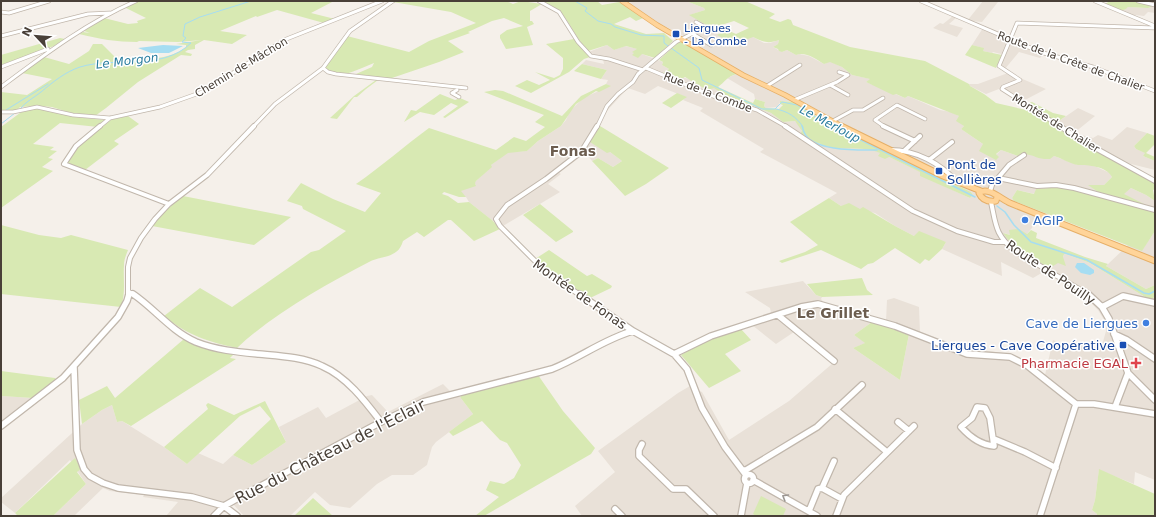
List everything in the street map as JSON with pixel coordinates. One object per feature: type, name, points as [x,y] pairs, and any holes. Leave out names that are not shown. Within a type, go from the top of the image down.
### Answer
[{"type":"main road","points":[[622,1],[647,19],[732,69],[794,100],[831,122],[943,176],[980,192],[990,192],[995,200]]},
{"type":"main road","points":[[943,176],[980,192]]},
{"type":"main road","points":[[980,192],[982,199],[995,200],[1018,206],[1155,261]]},
{"type":"street","points":[[1,12],[9,13],[49,1]]},
{"type":"street","points":[[1,87],[54,48],[110,13],[136,1]]},
{"type":"street","name":"Chemin de Mâchon","points":[[1,112],[13,112],[37,107],[73,115],[110,118],[160,107],[199,94],[284,40],[382,1]]},
{"type":"street","points":[[1,426],[49,390],[74,367],[118,317],[127,301],[129,292],[128,267],[130,258],[141,238],[169,204],[207,175],[286,94],[322,68],[350,31],[393,1]]},
{"type":"street","name":"Rue de la Combe","points":[[539,1],[559,12],[578,42],[591,56],[609,59],[645,69],[713,96],[757,110],[913,211],[957,231],[994,242],[1004,242]]},
{"type":"street","name":"Route de la Crête de Chalier","points":[[921,1],[1040,52],[1093,67],[1155,91]]},
{"type":"street","points":[[1095,1],[1155,27]]},
{"type":"street","points":[[1138,1],[1155,5]]},
{"type":"street","points":[[1,36],[88,14],[110,13]]},
{"type":"street","points":[[696,22],[705,27],[693,34],[711,45]]},
{"type":"street","points":[[1011,40],[1016,24],[1020,22],[1090,27],[1155,27]]},
{"type":"street","name":"Montée de Fonas","points":[[633,331],[546,272],[532,260],[500,226],[496,219],[507,205],[546,179],[580,152],[612,100],[633,82],[636,76],[681,38],[693,34]]},
{"type":"street","name":"Montée de Chalier","points":[[1011,40],[999,66],[1001,69],[1018,76],[1020,80],[1003,87],[1002,89],[1038,111],[1072,135],[1155,181]]},
{"type":"street","points":[[1,66],[54,48]]},
{"type":"street","points":[[767,86],[792,72],[800,65]]},
{"type":"street","points":[[322,68],[328,72],[336,74],[466,88]]},
{"type":"street","points":[[794,100],[830,85],[848,75],[839,72]]},
{"type":"street","points":[[830,85],[848,95]]},
{"type":"street","points":[[457,88],[452,93],[460,97]]},
{"type":"street","points":[[831,122],[853,110],[863,110],[883,98]]},
{"type":"street","points":[[915,141],[882,126],[875,120],[897,106],[925,119]]},
{"type":"street","points":[[110,118],[76,146],[65,162],[65,165],[101,177],[137,193],[169,204]]},
{"type":"street","points":[[904,151],[920,136]]},
{"type":"street","points":[[929,160],[952,142]]},
{"type":"street","points":[[889,150],[904,151],[929,160],[946,171],[957,182]]},
{"type":"street","points":[[990,192],[993,182],[998,178],[1003,169],[1011,165],[1019,156],[1024,155]]},
{"type":"street","points":[[998,178],[1036,186],[1065,186],[1155,210]]},
{"type":"street","name":"Route de Pouilly","points":[[995,200],[998,233],[1004,242],[1015,251],[1084,291],[1102,307],[1109,319],[1128,373],[1155,400]]},
{"type":"street","points":[[129,292],[140,299],[173,328],[198,342],[235,352],[311,362],[324,367],[339,377],[365,401],[380,422]]},
{"type":"street","points":[[1102,307],[1123,296],[1155,303]]},
{"type":"street","points":[[674,354],[711,336],[811,305],[825,305],[895,326],[967,354],[1010,357],[1033,370],[1065,397],[1076,404],[1094,404],[1155,414]]},
{"type":"street","points":[[778,315],[834,362]]},
{"type":"street","points":[[633,331],[674,354],[688,369],[702,408],[725,447],[745,473],[752,477],[741,516]]},
{"type":"street","name":"Rue du Château de l'Éclair","points":[[214,516],[224,506],[407,409],[438,397],[552,369],[570,362],[619,335],[633,331]]},
{"type":"street","points":[[1114,334],[1127,340],[1155,359]]},
{"type":"street","points":[[74,367],[77,450],[84,469],[90,476],[103,483],[118,488],[192,497],[224,506],[237,516]]},
{"type":"street","points":[[1115,407],[1128,373]]},
{"type":"street","points":[[745,473],[746,470],[816,427],[862,385]]},
{"type":"street","points":[[1040,516],[1076,404]]},
{"type":"street","points":[[977,408],[985,408],[990,418],[994,439],[994,446],[987,446],[970,437],[962,427],[972,418],[977,408]]},
{"type":"street","points":[[835,409],[888,452]]},
{"type":"street","points":[[836,516],[844,495],[911,428],[898,422]]},
{"type":"street","points":[[994,439],[1025,452],[1056,468]]},
{"type":"street","points":[[642,444],[639,450],[639,456],[673,489],[686,489],[714,516]]},
{"type":"street","points":[[809,511],[818,489],[822,488],[834,461]]},
{"type":"street","points":[[750,482],[817,516]]},
{"type":"street","points":[[822,488],[842,499]]},
{"type":"street","points":[[615,509],[622,516]]},
{"type":"shaded area","points":[[636,1],[686,1],[704,8],[705,10],[690,15],[718,26],[716,27],[721,30],[727,30],[717,34],[753,37],[764,43],[779,40],[778,44],[773,47],[782,52],[787,50],[796,55],[799,54],[809,56],[824,64],[830,61],[842,67],[852,75],[871,79],[866,82],[905,98],[908,96],[940,110],[951,112],[959,116],[964,126],[961,129],[996,155],[1001,150],[1018,156],[1022,154],[1032,154],[1045,159],[1054,156],[1078,165],[1090,164],[1110,173],[1112,177],[1104,185],[1089,185],[1098,192],[1097,193],[1074,188],[1037,186],[1035,194],[1017,190],[1012,198],[1014,201],[1044,213],[1027,234],[1010,235],[1004,233],[1015,247],[1050,268],[1063,257],[1064,254],[1066,254],[1090,263],[1145,297],[1151,299],[1155,297],[1155,480],[1135,472],[1134,484],[1099,470],[1095,500],[1092,510],[1097,514],[1097,516],[582,516],[575,506],[615,472],[598,451],[678,393],[690,386],[702,392],[729,440],[789,401],[833,363],[794,332],[776,344],[747,321],[771,313],[770,308],[745,292],[803,281],[816,295],[822,297],[821,299],[829,309],[872,322],[854,335],[866,343],[853,348],[900,380],[909,334],[886,321],[887,300],[894,298],[919,307],[920,333],[959,347],[1010,354],[1045,375],[1053,340],[1077,350],[1080,345],[1084,344],[1101,349],[1106,331],[1106,323],[1098,310],[1077,289],[1045,271],[1033,278],[1001,262],[1002,276],[942,249],[946,242],[914,236],[875,213],[841,206],[829,198],[837,193],[760,152],[764,149],[700,111],[703,108],[683,100],[686,97],[658,86],[645,94],[628,88],[604,114],[600,126],[590,141],[610,152],[622,161],[613,167],[598,158],[592,161],[587,155],[584,154],[559,173],[561,174],[548,184],[560,192],[503,226],[500,220],[493,221],[469,202],[460,191],[476,185],[474,183],[491,167],[491,165],[508,152],[527,151],[538,141],[561,126],[566,120],[570,111],[583,98],[610,86],[606,84],[608,80],[601,79],[607,70],[582,64],[586,60],[604,64],[603,59],[590,57],[586,53],[607,45],[614,50],[625,46],[638,49],[642,54],[663,62],[662,65],[669,69],[663,73],[690,79],[707,90],[714,87],[723,94],[771,113],[783,122],[795,121],[801,127],[802,132],[819,143],[830,147],[871,149],[881,153],[879,155],[889,157],[921,172],[920,175],[970,198],[973,195],[971,192],[826,122],[795,102],[781,101],[777,107],[766,108],[764,106],[765,102],[755,99],[754,94],[727,78],[741,72],[687,38],[655,21],[629,3]]},
{"type":"shaded area","points":[[983,1],[998,2],[982,22],[967,21]]},
{"type":"shaded area","points":[[1151,5],[1155,6],[1155,13],[1148,12],[1144,16],[1133,16],[1121,11],[1128,7],[1148,8],[1151,7]]},
{"type":"shaded area","points":[[953,16],[956,18],[949,24],[963,28],[957,37],[933,28],[940,23],[943,24]]},
{"type":"shaded area","points":[[983,28],[1035,47],[1034,49],[1043,54],[1040,58],[1019,52],[1004,70],[1000,65],[1005,55],[983,51],[983,48],[972,45]]},
{"type":"shaded area","points":[[1008,73],[1046,89],[1021,102],[999,89],[986,94],[970,86],[969,84],[978,84]]},
{"type":"shaded area","points":[[1078,108],[1095,116],[1074,133],[1093,138],[1098,135],[1112,140],[1127,127],[1147,133],[1134,146],[1136,149],[1146,153],[1143,156],[1155,161],[1155,170],[1127,163],[1103,153],[1056,123]]},
{"type":"shaded area","points":[[1131,188],[1155,201],[1155,211],[1123,194]]},
{"type":"shaded area","points":[[1155,231],[1155,285],[1146,289],[1106,266],[1128,245],[1142,250]]},
{"type":"shaded area","points":[[443,384],[451,392],[460,397],[473,414],[436,442],[432,447],[427,465],[413,475],[392,475],[377,484],[350,508],[330,505],[315,492],[290,516],[244,516],[233,504],[217,516],[166,516],[178,502],[143,497],[144,495],[110,491],[103,488],[74,516],[53,516],[86,484],[70,460],[15,513],[1,502],[1,498],[82,424],[112,405],[117,422],[122,421],[164,447],[187,464],[198,453],[223,464],[233,455],[252,465],[286,442],[279,427],[318,407],[326,418],[367,396],[372,395],[388,412]]},
{"type":"shaded area","points":[[1,396],[33,398],[1,422]]},
{"type":"green space","points":[[139,1],[334,1],[311,13],[335,19],[324,23],[277,10],[257,17],[256,16],[220,31],[247,35],[232,44],[204,40],[195,45],[195,49],[185,52],[192,54],[191,56],[181,55],[138,82],[95,116],[74,114],[52,107],[41,106],[20,107],[16,111],[1,111],[1,92],[27,95],[52,79],[22,73],[44,57],[69,64],[89,51],[93,44],[102,44],[119,61],[145,60],[172,55],[186,47],[186,45],[176,44],[202,40],[178,42],[130,42],[108,40],[79,34],[83,32],[90,33],[84,31],[104,18],[128,24],[138,23],[137,21],[146,18],[124,7]]},
{"type":"green space","points":[[506,1],[513,4],[521,1],[542,4],[530,11],[530,21],[534,24],[527,27],[533,45],[506,49],[500,35],[507,30],[523,26],[504,18],[492,21],[468,32],[470,33],[448,41],[464,52],[389,79],[356,74],[372,67],[374,63],[349,73],[336,74],[330,72],[325,67],[347,36],[409,52],[429,41],[476,23],[451,12],[393,2]]},
{"type":"green space","points":[[541,1],[597,1],[602,5],[619,2],[643,18],[636,21],[630,17],[614,24],[646,34],[664,33],[673,41],[655,58],[642,54],[638,58],[632,55],[634,53],[632,52],[637,49],[626,46],[614,50],[607,45],[588,51],[560,12]]},
{"type":"green space","points":[[686,1],[745,1],[775,14],[769,18],[780,22],[788,19],[791,20],[793,25],[850,47],[925,61],[969,84],[996,103],[1039,113],[1058,129],[1155,182],[1155,189],[1153,190],[1155,201],[1131,188],[1124,194],[1148,206],[1098,192],[1088,185],[1104,185],[1112,177],[1106,170],[1101,168],[1078,165],[1054,156],[1050,159],[1044,159],[1028,154],[1018,156],[1001,150],[996,154],[999,157],[996,160],[979,151],[983,144],[961,129],[964,126],[956,121],[959,116],[908,96],[905,98],[896,94],[893,95],[866,82],[870,79],[852,75],[842,67],[830,62],[824,64],[807,55],[796,55],[787,50],[782,52],[779,51],[773,47],[778,44],[779,40],[766,42],[753,37],[735,44],[717,35],[727,30],[736,34],[749,28],[734,21],[718,26],[714,24],[708,26],[689,15],[705,10],[704,8]]},
{"type":"green space","points":[[1110,1],[1136,1],[1151,5],[1151,7],[1128,7],[1120,10],[1114,9],[1105,4]]},
{"type":"green space","points":[[60,38],[65,39],[54,46],[1,65],[1,55]]},
{"type":"green space","points":[[574,39],[590,57],[584,59],[569,72],[531,93],[515,86],[527,80],[539,85],[550,80],[535,72],[554,78],[560,75],[563,69],[563,58],[546,44]]},
{"type":"green space","points":[[680,41],[683,41],[737,74],[728,78],[718,87],[753,103],[755,99],[765,102],[764,106],[766,108],[779,109],[783,105],[780,104],[780,101],[795,102],[839,131],[841,129],[971,192],[973,195],[970,198],[920,176],[920,172],[889,157],[885,159],[878,156],[880,153],[872,150],[832,148],[819,143],[817,144],[800,134],[802,131],[795,121],[783,122],[771,113],[723,94],[714,88],[707,90],[685,77],[679,80],[663,73],[669,69],[662,65],[663,62],[659,60]]},
{"type":"green space","points":[[972,45],[984,48],[983,51],[1002,55],[996,68],[965,55]]},
{"type":"green space","points":[[582,64],[607,70],[601,79],[574,71]]},
{"type":"green space","points":[[378,80],[357,97],[354,97],[337,119],[330,118],[354,96]]},
{"type":"green space","points":[[606,84],[611,86],[599,92],[596,91],[576,104],[561,126],[538,141],[527,151],[508,153],[491,165],[492,167],[476,181],[476,186],[461,191],[466,197],[459,197],[444,192],[442,194],[458,203],[469,202],[493,221],[500,229],[474,241],[451,220],[448,220],[424,237],[417,232],[403,241],[401,247],[393,254],[369,262],[317,290],[267,323],[237,348],[199,337],[181,328],[164,316],[200,288],[232,307],[311,252],[319,250],[346,231],[303,209],[302,206],[287,201],[301,183],[333,199],[365,212],[381,193],[356,184],[429,128],[496,150],[514,137],[526,141],[545,127],[535,122],[544,115],[484,92],[495,90],[503,91],[562,116],[581,96]]},
{"type":"green space","points":[[677,93],[687,97],[671,108],[662,103]]},
{"type":"green space","points":[[440,94],[455,100],[460,98],[469,102],[445,118],[443,117],[458,106],[451,103],[434,115],[420,112],[404,122],[411,110],[416,111]]},
{"type":"green space","points":[[1032,102],[1053,113],[1066,116],[1056,123],[1028,103]]},
{"type":"green space","points":[[40,108],[74,117],[105,120],[98,127],[60,123],[33,144],[54,147],[50,150],[57,151],[48,158],[53,159],[42,167],[53,171],[1,208],[1,127],[24,110]]},
{"type":"green space","points":[[128,116],[139,124],[114,141],[119,144],[85,170],[67,164],[81,144],[112,119]]},
{"type":"green space","points":[[600,126],[669,168],[625,196],[592,161],[598,158],[613,167],[622,161],[610,152],[607,153],[590,142]]},
{"type":"green space","points":[[1147,133],[1155,136],[1155,144],[1146,153],[1155,157],[1155,161],[1143,156],[1145,153],[1136,149],[1134,146]]},
{"type":"green space","points":[[1062,187],[1155,211],[1155,231],[1142,251],[1014,201],[1012,198],[1017,190],[1034,194],[1036,189]]},
{"type":"green space","points":[[183,196],[291,217],[254,245],[152,226],[166,210]]},
{"type":"green space","points":[[829,198],[841,206],[849,203],[860,209],[863,207],[914,236],[919,231],[946,242],[942,249],[929,261],[925,259],[920,264],[895,248],[873,263],[868,264],[861,269],[821,250],[782,263],[779,261],[805,252],[818,245],[790,222]]},
{"type":"green space","points":[[540,204],[573,232],[556,242],[523,215]]},
{"type":"green space","points":[[1,225],[39,235],[61,238],[71,235],[128,250],[124,263],[124,291],[121,307],[1,294]]},
{"type":"green space","points":[[1019,229],[1027,234],[1031,230],[1037,233],[1036,238],[1085,257],[1108,264],[1106,266],[1146,289],[1155,285],[1155,297],[1151,299],[1145,297],[1090,263],[1066,254],[1064,254],[1063,257],[1066,266],[1058,263],[1050,268],[1018,249],[1003,233],[1010,235],[1009,230]]},
{"type":"green space","points":[[549,250],[587,276],[592,274],[612,286],[611,288],[588,299],[548,273],[535,259]]},
{"type":"green space","points":[[862,278],[867,290],[873,295],[822,297],[816,295],[807,284]]},
{"type":"green space","points":[[872,322],[909,334],[900,380],[853,348],[865,343],[854,335]]},
{"type":"green space","points":[[741,329],[751,340],[725,354],[741,371],[709,388],[681,355],[708,339]]},
{"type":"green space","points":[[184,339],[203,348],[234,354],[230,358],[236,359],[131,426],[122,421],[117,422],[112,405],[82,424],[79,400],[107,386],[115,398]]},
{"type":"green space","points":[[1,371],[55,378],[57,380],[33,398],[1,396]]},
{"type":"green space","points":[[538,375],[563,411],[595,448],[591,454],[484,516],[475,516],[499,497],[486,490],[490,481],[504,484],[514,478],[521,465],[507,443],[500,440],[482,421],[453,436],[449,432],[473,414],[460,397],[466,393]]},
{"type":"green space","points":[[265,401],[286,442],[252,465],[233,455],[271,419],[260,406],[240,416],[187,464],[164,447],[208,409],[206,405],[208,403],[234,415]]},
{"type":"green space","points":[[75,458],[81,469],[77,472],[86,484],[53,516],[18,516],[15,513]]},
{"type":"green space","points":[[1099,469],[1155,494],[1155,516],[1097,516],[1097,514],[1092,510],[1095,500]]},
{"type":"green space","points":[[761,496],[786,509],[783,516],[756,516],[753,514]]},
{"type":"green space","points":[[313,498],[333,516],[294,516]]},
{"type":"water","points":[[163,45],[183,46],[169,53],[151,53],[138,48]]},
{"type":"water","points":[[1077,263],[1084,263],[1094,270],[1094,273],[1090,275],[1081,273],[1075,267]]},
{"type":"waterway","name":"Le Morgon","points":[[20,109],[59,78],[80,67],[94,64],[152,60],[179,52],[191,43],[182,42],[186,38],[183,36],[185,24],[200,17],[251,1]]},
{"type":"waterway","name":"Le Merloup","points":[[575,1],[587,8],[585,11],[598,21],[641,35],[664,36],[664,43],[699,68],[702,80],[762,109],[775,109],[782,102],[797,105],[820,120],[835,127]]},
{"type":"waterway","points":[[6,110],[48,84]]},
{"type":"waterway","points":[[776,109],[791,115],[798,120],[803,127]]},
{"type":"waterway","name":"Le Morgon","points":[[1,124],[15,113]]},
{"type":"waterway","points":[[802,126],[809,139],[816,143],[849,150],[877,150]]},
{"type":"waterway","name":"Le Merloup","points":[[835,127],[975,197]]},
{"type":"waterway","name":"Le Merloup","points":[[997,206],[1005,212],[1014,225],[1031,242],[1087,260],[1144,293],[1149,294],[1155,291]]},
{"type":"place","name":"Liergues - La Combe","points":[[676,34]]},
{"type":"place","name":"Pont de Sollières","points":[[939,171]]},
{"type":"place","name":"AGIP","points":[[1025,220]]},
{"type":"place","name":"Cave de Liergues","points":[[1146,323]]},
{"type":"place","name":"Liergues - Cave Coopérative","points":[[1123,345]]},
{"type":"place","name":"Pharmacie EGAL","points":[[1136,363]]},
{"type":"district","name":"Fonas","points":[[573,151]]},
{"type":"district","name":"Le Grillet","points":[[833,313]]}]
